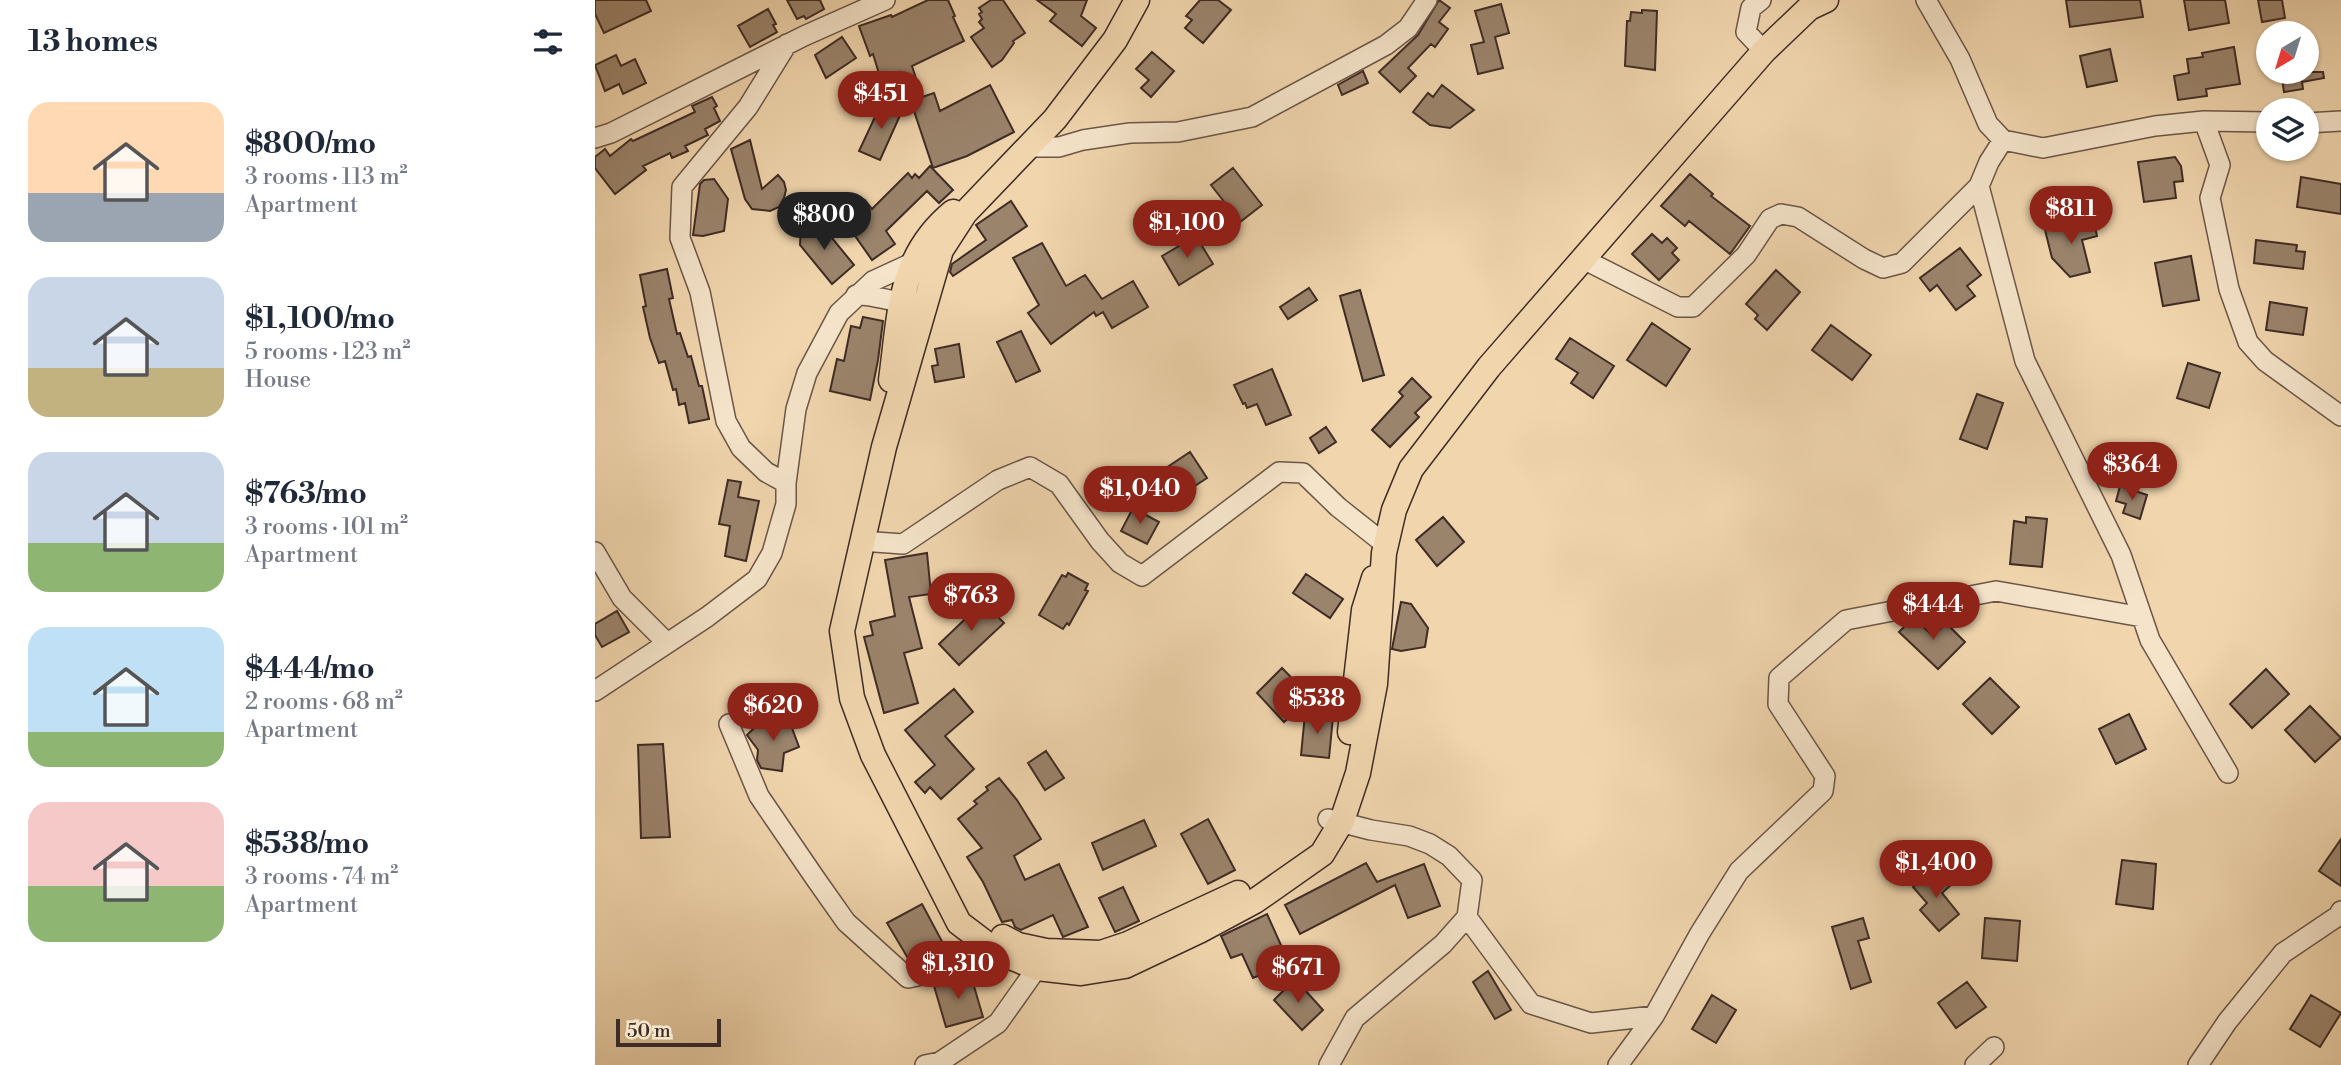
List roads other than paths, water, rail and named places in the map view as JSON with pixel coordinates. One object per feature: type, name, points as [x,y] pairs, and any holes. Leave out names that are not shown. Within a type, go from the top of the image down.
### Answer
[{"type":"main road","points":[[1137,0],[1115,40],[1055,119],[957,223],[941,250],[884,447],[842,631],[852,698],[873,755],[959,923],[996,951],[1037,968],[1081,973],[1125,966],[1199,931],[1255,901],[1322,854],[1358,774],[1375,684],[1385,549],[1394,510],[1411,470],[1489,368],[1764,51],[1808,8],[1826,0]]},
{"type":"main road","points":[[884,447],[902,303],[912,263],[926,240],[945,219],[998,178]]},
{"type":"main road","points":[[940,887],[965,912],[993,932],[1018,945],[1046,951],[1101,953],[1128,944],[1233,895],[1295,858],[1335,820]]},
{"type":"street","points":[[786,483],[766,472],[741,448],[726,421],[700,292],[680,238],[682,187],[748,107],[796,40],[837,9],[843,0]]},
{"type":"street","points":[[595,138],[611,133],[796,40],[885,0]]},
{"type":"street","points":[[1029,147],[1059,147],[1083,140],[1130,133],[1178,132],[1252,117],[1386,45],[1408,28],[1427,0]]},
{"type":"street","points":[[1762,0],[1751,8],[1746,32],[1764,51]]},
{"type":"street","points":[[1926,0],[1960,59],[1988,124],[2003,140],[2043,148],[2144,128],[2204,121],[2256,122]]},
{"type":"street","points":[[2204,121],[2220,165],[2210,198],[2229,289],[2248,342],[2265,361],[2341,416]]},
{"type":"street","points":[[2319,122],[2341,121]]},
{"type":"street","points":[[1583,259],[1678,307],[1693,307],[1746,256],[1770,219],[1781,214],[1798,217],[1883,268],[1902,263],[1979,186],[1989,162],[2003,140]]},
{"type":"street","points":[[1979,186],[2025,361],[2121,555],[2150,640],[2228,773]]},
{"type":"street","points":[[595,691],[757,579],[772,553],[786,504],[786,483],[796,410],[807,373],[839,313],[856,295],[886,274],[912,263],[918,264],[929,289],[902,303],[873,295],[856,295]]},
{"type":"street","points":[[861,541],[903,544],[999,480],[1030,467],[1059,484],[1120,564],[1142,576],[1279,472],[1303,473],[1385,549]]},
{"type":"street","points":[[595,552],[622,598],[667,643]]},
{"type":"street","points":[[1618,1065],[1654,1016],[1700,933],[1739,871],[1823,791],[1825,776],[1778,704],[1779,678],[1846,620],[1996,591],[2142,617]]},
{"type":"street","points":[[729,724],[759,796],[846,922],[884,958],[908,978],[957,967],[996,951]]},
{"type":"street","points":[[1329,1065],[1355,1018],[1443,944],[1467,917],[1472,880],[1449,856],[1409,836],[1371,830],[1335,820]]},
{"type":"street","points":[[2198,1065],[2227,1022],[2283,953],[2339,916],[2341,911]]},
{"type":"street","points":[[1467,917],[1531,1004],[1591,1023],[1654,1016]]},
{"type":"street","points":[[925,1065],[940,1062],[998,1023],[1037,968]]},
{"type":"street","points":[[1975,1065],[1994,1047]]}]
